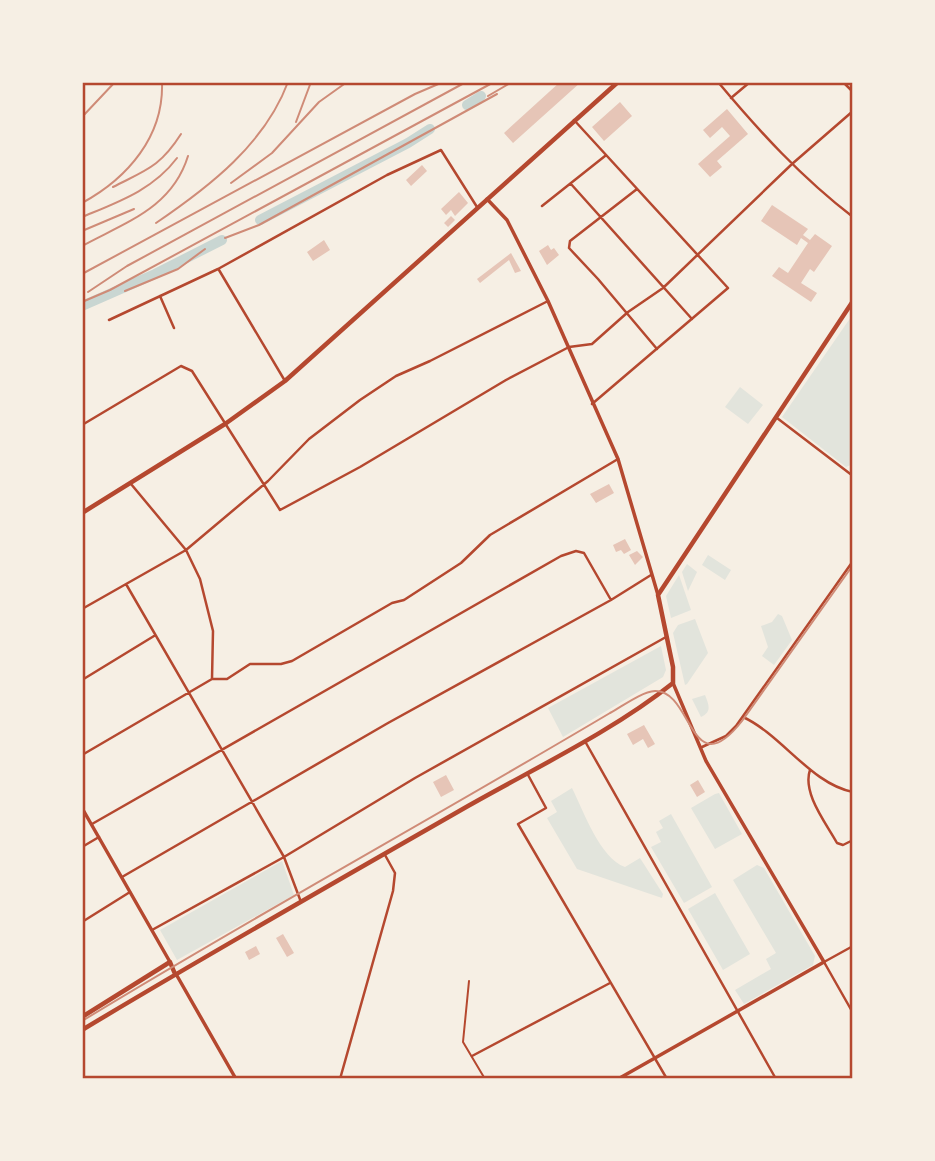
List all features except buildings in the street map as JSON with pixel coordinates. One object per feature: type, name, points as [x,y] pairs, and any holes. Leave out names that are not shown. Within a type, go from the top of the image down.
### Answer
[{"type":"main road","points":[[82,513],[225,424],[285,381],[618,82]]},
{"type":"main road","points":[[82,1030],[584,740],[653,699],[673,683],[673,667],[658,595],[853,301]]},
{"type":"main road","points":[[82,1017],[170,962],[175,974]]},
{"type":"street","points":[[718,82],[817,190],[853,217]]},
{"type":"street","points":[[732,98],[750,82]]},
{"type":"street","points":[[843,82],[853,92]]},
{"type":"street","points":[[82,425],[181,366],[192,370],[280,510],[569,346],[592,344],[628,312],[663,288],[792,164],[853,111]]},
{"type":"street","points":[[574,120],[728,288],[592,405]]},
{"type":"street","points":[[109,320],[218,269],[387,175],[441,150],[477,207]]},
{"type":"street","points":[[542,206],[607,155]]},
{"type":"street","points":[[570,184],[692,319]]},
{"type":"street","points":[[637,189],[570,241],[569,248],[628,312],[657,349]]},
{"type":"street","points":[[487,199],[507,220],[548,301],[618,459],[658,595]]},
{"type":"street","points":[[218,269],[285,381]]},
{"type":"street","points":[[160,296],[174,328]]},
{"type":"street","points":[[82,609],[186,550],[264,484],[309,439],[359,400],[387,382],[548,301]]},
{"type":"street","points":[[776,417],[853,476]]},
{"type":"street","points":[[82,755],[212,679],[227,680],[250,664],[281,664],[307,654],[392,603],[404,600],[461,563],[490,534],[618,459]]},
{"type":"street","points":[[131,484],[186,550],[200,579],[213,631],[212,679]]},
{"type":"street","points":[[92,824],[561,556],[576,551],[584,553],[611,600]]},
{"type":"street","points":[[702,747],[726,736],[743,717],[853,561]]},
{"type":"street","points":[[122,877],[388,723],[611,600],[652,574]]},
{"type":"street","points":[[127,584],[284,857],[301,902]]},
{"type":"street","points":[[82,680],[155,636]]},
{"type":"street","points":[[152,929],[284,857],[415,778],[667,637]]},
{"type":"street","points":[[673,683],[706,761],[853,1013]]},
{"type":"street","points":[[743,717],[775,737],[810,769],[831,783],[853,792]]},
{"type":"street","points":[[584,740],[776,1079]]},
{"type":"street","points":[[810,769],[807,779],[812,795],[837,843],[843,845],[853,840]]},
{"type":"street","points":[[527,773],[546,808],[518,824],[667,1079]]},
{"type":"street","points":[[82,808],[170,962]]},
{"type":"street","points":[[82,847],[99,837]]},
{"type":"street","points":[[340,1079],[393,891],[395,873],[385,855]]},
{"type":"street","points":[[82,922],[130,892]]},
{"type":"street","points":[[618,1079],[853,946]]},
{"type":"street","points":[[175,974],[236,1079]]},
{"type":"street","points":[[472,1056],[610,982]]},
{"type":"lane","points":[[469,981],[463,1042],[485,1079]]},
{"type":"shaded area","points":[[853,314],[853,464],[846,467],[782,417]]},
{"type":"shaded area","points":[[740,387],[763,405],[748,424],[725,407]]},
{"type":"shaded area","points":[[708,555],[731,570],[725,580],[702,565]]},
{"type":"shaded area","points":[[687,564],[697,572],[688,591],[682,572]]},
{"type":"shaded area","points":[[679,575],[691,610],[671,618],[666,596]]},
{"type":"shaded area","points":[[778,614],[782,616],[792,640],[774,665],[762,656],[768,647],[761,626],[772,622]]},
{"type":"shaded area","points":[[695,619],[708,653],[685,685],[673,633],[678,625]]},
{"type":"shaded area","points":[[661,646],[666,670],[663,677],[563,737],[548,708]]},
{"type":"shaded area","points":[[705,695],[708,710],[701,717],[692,699]]},
{"type":"shaded area","points":[[572,788],[600,844],[608,854],[625,867],[640,858],[663,894],[662,898],[577,869],[547,818],[557,812],[551,801]]},
{"type":"shaded area","points":[[719,793],[742,834],[715,849],[691,808]]},
{"type":"shaded area","points":[[671,814],[712,887],[684,903],[651,847],[661,842],[656,832],[663,828],[659,821]]},
{"type":"shaded area","points":[[282,861],[294,895],[177,960],[160,930]]},
{"type":"shaded area","points":[[757,865],[764,868],[815,956],[813,965],[744,1004],[735,990],[771,969],[766,959],[776,953],[733,880]]},
{"type":"shaded area","points":[[715,893],[750,954],[723,970],[688,909]]},
{"type":"waterway","points":[[467,105],[481,96]]},
{"type":"waterway","points":[[260,220],[430,129]]},
{"type":"waterway","points":[[82,306],[155,274],[222,240]]},
{"type":"tram line","points":[[82,1021],[644,694],[655,691],[668,695],[702,740],[712,744],[725,739],[742,721],[853,565]]},
{"type":"railway","points":[[82,117],[115,82]]},
{"type":"railway","points":[[82,203],[114,181],[140,153],[157,120],[162,82]]},
{"type":"railway","points":[[156,223],[196,195],[250,144],[278,104],[288,82]]},
{"type":"railway","points":[[296,122],[311,82]]},
{"type":"railway","points":[[231,183],[272,153],[319,102],[347,82]]},
{"type":"railway","points":[[82,274],[415,94],[443,82]]},
{"type":"railway","points":[[88,292],[127,266],[466,82]]},
{"type":"railway","points":[[82,302],[110,290],[494,82]]},
{"type":"railway","points":[[488,96],[512,82]]},
{"type":"railway","points":[[225,238],[259,225],[497,94]]},
{"type":"railway","points":[[113,187],[159,161],[181,134]]},
{"type":"railway","points":[[82,246],[131,221],[159,201],[181,174],[188,156]]},
{"type":"railway","points":[[82,217],[146,187],[177,158]]},
{"type":"railway","points":[[82,231],[134,209]]},
{"type":"railway","points":[[125,291],[178,269],[205,249]]}]
